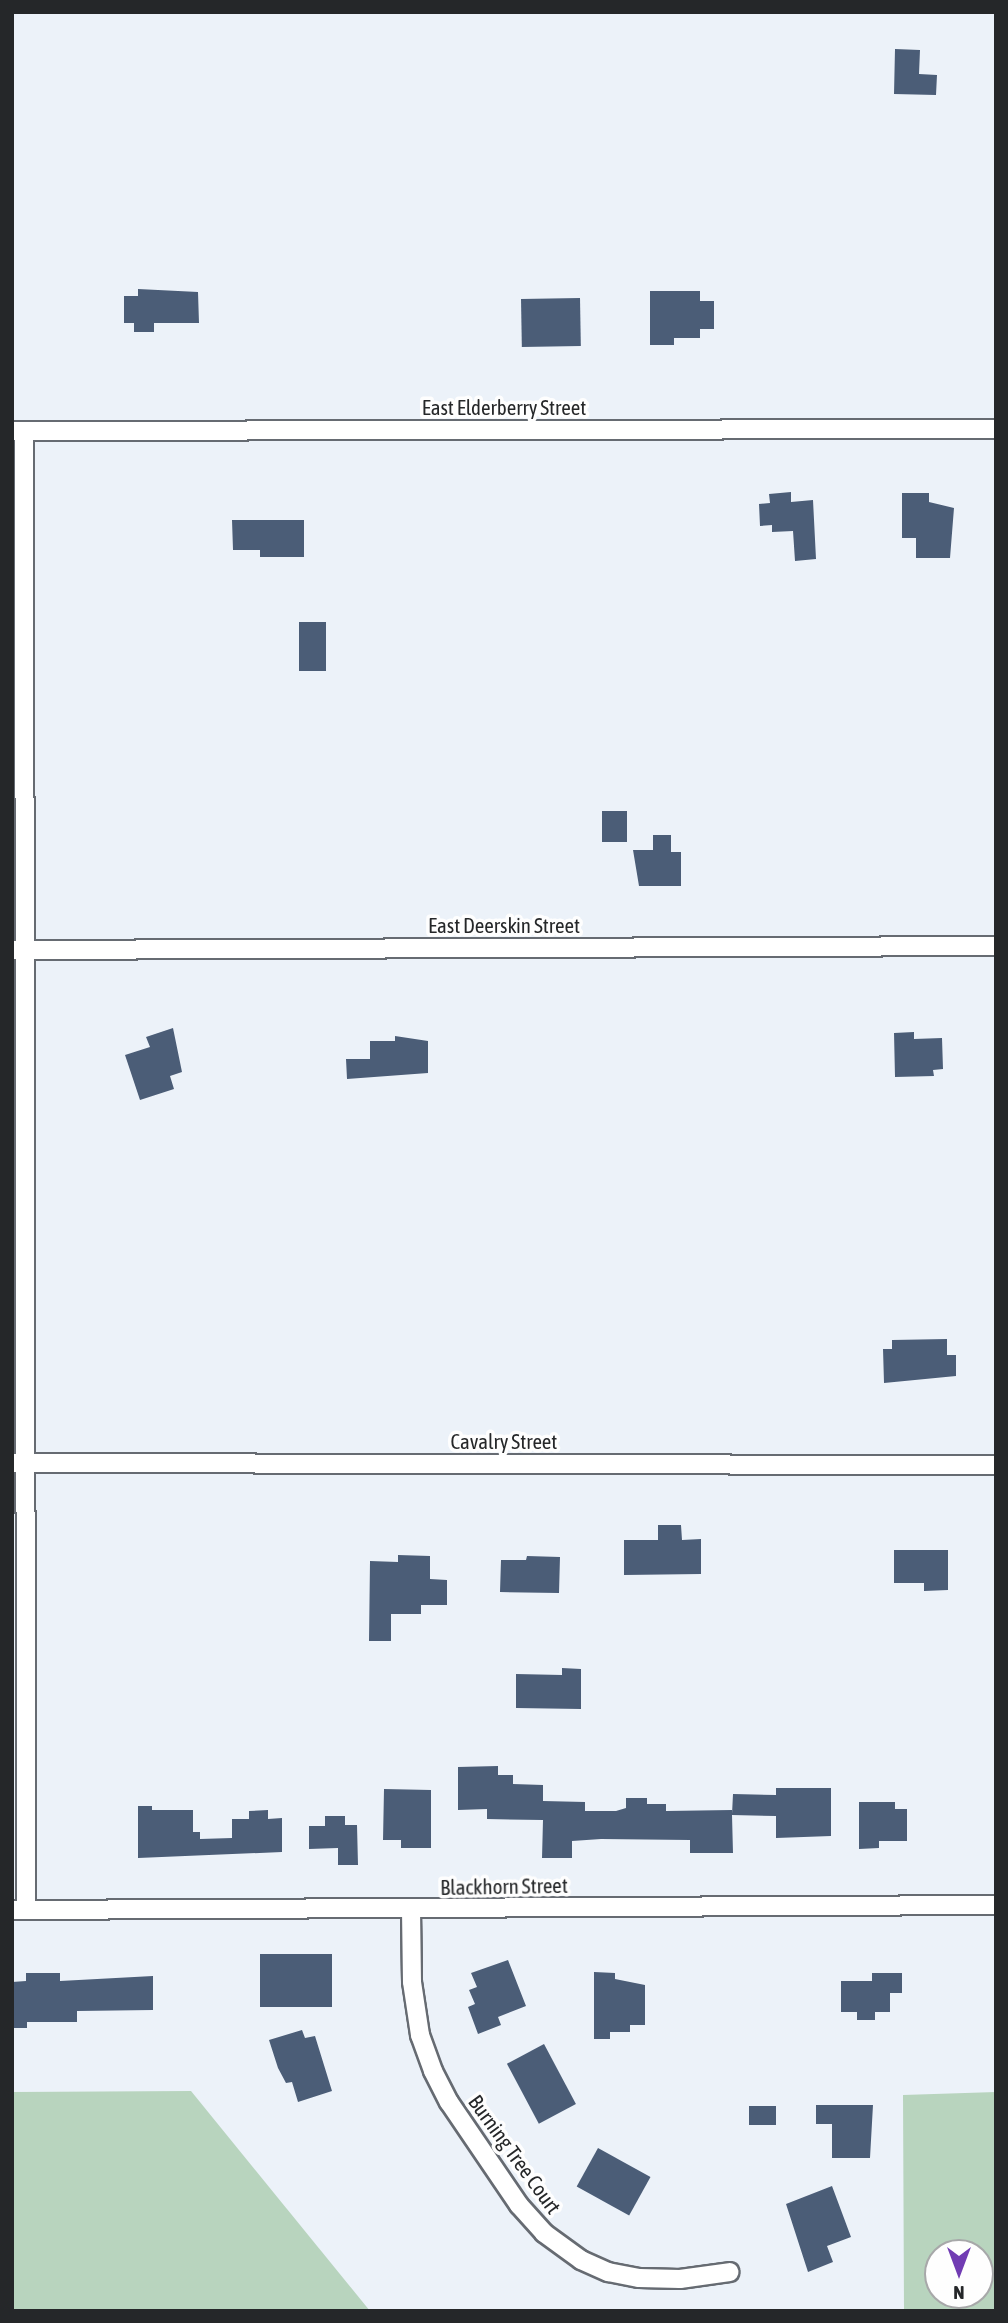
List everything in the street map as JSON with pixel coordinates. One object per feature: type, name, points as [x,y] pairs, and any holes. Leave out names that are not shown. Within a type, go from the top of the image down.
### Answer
[{"type":"street","name":"East Elderberry Street","points":[[18,430],[996,429]]},
{"type":"street","points":[[18,430],[19,1910]]},
{"type":"street","name":"East Deerskin Street","points":[[18,950],[996,946]]},
{"type":"street","name":"Cavalry Street","points":[[19,1463],[996,1465]]},
{"type":"street","name":"Blackhorn Street","points":[[19,1910],[996,1905]]},
{"type":"street","name":"Burning Tree Court","points":[[411,1910],[411,1982],[420,2035],[433,2071],[449,2102],[519,2205],[544,2233],[580,2260],[608,2272],[639,2278],[680,2279],[730,2272]]},
{"type":"green space","points":[[191,2091],[370,2311],[12,2311],[12,2092]]},
{"type":"green space","points":[[996,2092],[996,2311],[904,2311],[903,2095]]},
{"type":"building","points":[[895,49],[920,50],[919,74],[937,75],[936,95],[894,94]]},
{"type":"building","points":[[138,289],[198,292],[199,323],[154,323],[154,332],[134,332],[134,323],[124,323],[124,296],[138,296]]},
{"type":"building","points":[[650,291],[700,291],[700,301],[714,301],[714,329],[700,329],[700,338],[674,338],[674,345],[650,345]]},
{"type":"building","points":[[580,298],[581,346],[522,347],[521,299]]},
{"type":"building","points":[[791,492],[791,502],[813,500],[816,559],[795,561],[793,531],[772,532],[772,525],[760,526],[759,504],[770,503],[769,494]]},
{"type":"building","points":[[902,493],[929,493],[929,502],[954,508],[950,558],[916,558],[916,538],[902,538]]},
{"type":"building","points":[[232,520],[304,520],[304,557],[260,557],[260,550],[233,550]]},
{"type":"building","points":[[299,622],[326,622],[326,671],[299,671]]},
{"type":"building","points":[[602,811],[627,811],[627,842],[602,842]]},
{"type":"building","points":[[653,835],[671,835],[671,852],[681,852],[681,886],[639,886],[633,850],[653,850]]},
{"type":"building","points":[[173,1028],[182,1072],[170,1076],[174,1089],[140,1100],[125,1055],[150,1047],[146,1037]]},
{"type":"building","points":[[914,1032],[914,1039],[942,1038],[943,1069],[933,1070],[934,1076],[895,1077],[894,1033]]},
{"type":"building","points":[[395,1036],[428,1041],[428,1073],[347,1079],[346,1059],[370,1059],[370,1041],[395,1041]]},
{"type":"building","points":[[947,1339],[947,1355],[956,1355],[956,1376],[884,1383],[883,1349],[892,1349],[892,1340]]},
{"type":"building","points":[[658,1525],[681,1525],[682,1540],[701,1539],[701,1574],[624,1575],[624,1540],[658,1540]]},
{"type":"building","points":[[894,1550],[948,1550],[948,1590],[924,1591],[924,1583],[894,1583]]},
{"type":"building","points":[[398,1555],[430,1556],[430,1579],[447,1580],[447,1605],[421,1605],[421,1614],[391,1614],[391,1641],[369,1641],[370,1561],[398,1562]]},
{"type":"building","points":[[527,1556],[560,1557],[559,1593],[500,1592],[501,1560],[526,1560]]},
{"type":"building","points":[[562,1668],[581,1669],[581,1709],[516,1708],[516,1674],[562,1675]]},
{"type":"building","points":[[498,1766],[498,1775],[513,1775],[513,1784],[543,1785],[543,1801],[585,1802],[585,1811],[616,1811],[626,1808],[626,1798],[647,1798],[647,1804],[666,1804],[666,1811],[732,1810],[732,1814],[733,1794],[776,1795],[776,1788],[831,1788],[831,1836],[776,1838],[776,1816],[732,1815],[733,1853],[690,1853],[690,1840],[601,1839],[572,1841],[572,1858],[542,1858],[543,1820],[487,1819],[487,1809],[458,1810],[458,1767]]},
{"type":"building","points":[[384,1789],[431,1790],[431,1848],[401,1848],[401,1840],[383,1840]]},
{"type":"building","points":[[859,1802],[895,1802],[895,1809],[907,1809],[907,1841],[879,1841],[879,1848],[859,1849]]},
{"type":"building","points":[[138,1806],[152,1806],[152,1810],[193,1810],[193,1832],[200,1832],[200,1839],[232,1838],[232,1819],[249,1819],[249,1811],[268,1810],[268,1819],[282,1818],[282,1852],[138,1858]]},
{"type":"building","points":[[325,1816],[345,1816],[345,1825],[357,1825],[358,1865],[338,1865],[338,1848],[309,1849],[309,1826],[325,1826]]},
{"type":"building","points":[[260,1954],[332,1954],[332,2007],[260,2007]]},
{"type":"building","points":[[508,1960],[526,2006],[498,2017],[501,2025],[478,2034],[468,2007],[475,2004],[469,1990],[477,1987],[471,1973]]},
{"type":"building","points":[[594,1972],[615,1973],[615,1979],[645,1985],[645,2025],[630,2025],[630,2032],[610,2032],[610,2039],[594,2039]]},
{"type":"building","points":[[26,1973],[60,1973],[60,1981],[153,1976],[153,2010],[77,2011],[77,2022],[27,2022],[27,2028],[12,2028],[12,1982],[26,1981]]},
{"type":"building","points":[[872,1973],[902,1973],[902,1993],[890,1993],[890,2012],[875,2012],[875,2020],[857,2020],[857,2012],[841,2012],[841,1981],[872,1981]]},
{"type":"building","points":[[302,2030],[305,2038],[315,2036],[332,2091],[298,2102],[292,2082],[286,2083],[278,2068],[269,2040]]},
{"type":"building","points":[[544,2044],[576,2104],[539,2124],[507,2064]]},
{"type":"building","points":[[816,2105],[873,2105],[870,2158],[832,2158],[832,2124],[816,2124]]},
{"type":"building","points":[[749,2106],[776,2106],[776,2125],[749,2125]]},
{"type":"building","points":[[598,2148],[650,2177],[629,2216],[577,2186]]},
{"type":"building","points":[[832,2186],[851,2237],[827,2246],[833,2262],[808,2272],[786,2204]]}]
